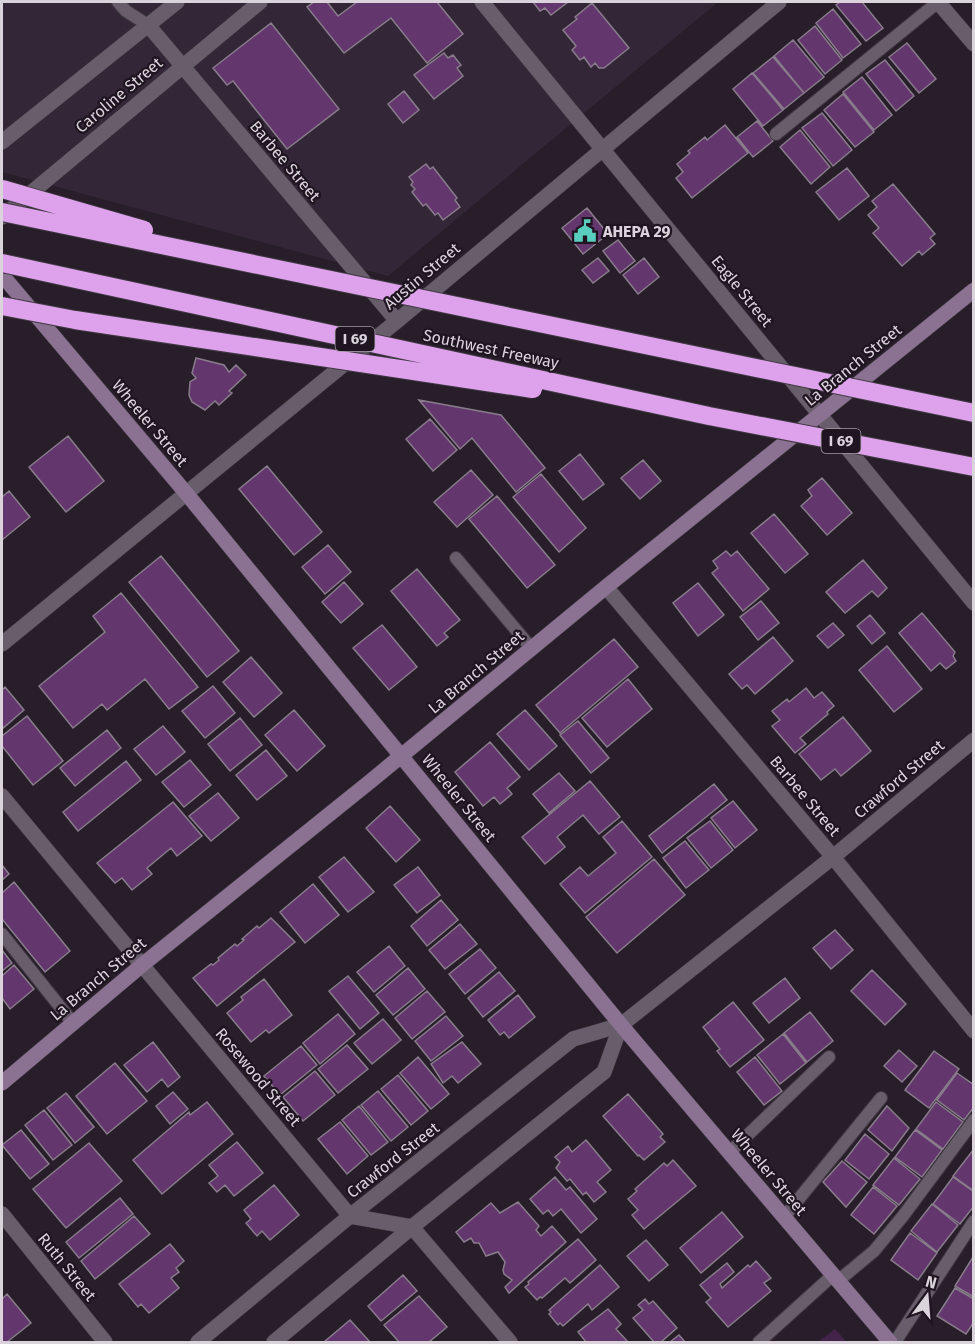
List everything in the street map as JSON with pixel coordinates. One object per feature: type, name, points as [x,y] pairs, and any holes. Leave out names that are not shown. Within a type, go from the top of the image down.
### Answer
[{"type":"highway","points":[[2,189],[288,271]]},
{"type":"highway","points":[[2,212],[974,413]]},
{"type":"highway","name":"Southwest Freeway","points":[[2,263],[709,416],[974,467]]},
{"type":"highway","points":[[2,306],[75,320],[709,416]]},
{"type":"main road","name":"Wheeler Street","points":[[2,275],[186,494],[621,1025],[890,1342]]},
{"type":"main road","name":"La Branch Street","points":[[2,1083],[142,965],[402,757],[606,587],[974,290]]},
{"type":"street","points":[[2,142],[177,2]]},
{"type":"street","name":"Caroline Street","points":[[2,217],[260,2]]},
{"type":"street","name":"Eagle Street","points":[[482,2],[974,603]]},
{"type":"street","name":"Austin Street","points":[[2,644],[397,321],[779,2]]},
{"type":"street","points":[[938,2],[974,44]]},
{"type":"street","name":"Barbee Street","points":[[148,25],[397,321]]},
{"type":"street","name":"Barbee Street","points":[[606,587],[833,857],[974,1031]]},
{"type":"street","name":"Crawford Street","points":[[198,1342],[350,1216],[573,1039],[621,1025],[833,857],[974,740]]},
{"type":"street","name":"Rosewood Street","points":[[2,796],[350,1216]]},
{"type":"street","points":[[274,1342],[604,1072],[621,1025]]},
{"type":"street","name":"Ruth Street","points":[[2,1214],[105,1342]]},
{"type":"street","points":[[350,1216],[412,1227],[510,1342]]},
{"type":"lane","points":[[118,2],[126,11],[148,25]]},
{"type":"lane","points":[[776,134],[938,2]]},
{"type":"lane","points":[[456,558],[532,649]]},
{"type":"lane","points":[[2,934],[73,1023]]},
{"type":"lane","points":[[729,1152],[830,1057]]},
{"type":"lane","points":[[784,1217],[881,1098]]},
{"type":"lane","points":[[759,1342],[836,1278],[874,1251],[903,1216],[974,1120]]},
{"type":"lane","points":[[895,1342],[974,1221]]},
{"type":"shaded area","points":[[2,2],[718,2],[388,276],[2,172]]},
{"type":"shaded area","points":[[835,1329],[847,1342],[818,1342]]},
{"type":"building","points":[[314,2],[327,2],[338,16],[357,2],[437,2],[463,34],[427,63],[391,18],[344,53],[307,7]]},
{"type":"building","points":[[533,2],[568,2],[551,15],[545,8],[540,11]]},
{"type":"building","points":[[840,2],[862,2],[883,28],[866,41],[836,5]]},
{"type":"building","points":[[592,3],[629,48],[604,68],[599,68],[595,63],[591,67],[584,57],[580,60],[572,50],[576,46],[563,30]]},
{"type":"building","points":[[833,9],[861,44],[843,58],[816,23]]},
{"type":"building","points":[[271,23],[339,109],[287,149],[233,81],[227,85],[213,68]]},
{"type":"building","points":[[815,26],[842,60],[825,74],[798,40]]},
{"type":"building","points":[[793,40],[824,77],[804,93],[774,56]]},
{"type":"building","points":[[907,43],[936,79],[919,93],[889,57]]},
{"type":"building","points":[[444,53],[448,58],[453,55],[461,65],[457,68],[463,76],[434,99],[414,75]]},
{"type":"building","points":[[773,57],[804,93],[784,109],[753,73]]},
{"type":"building","points":[[885,60],[914,96],[896,111],[866,74]]},
{"type":"building","points":[[752,73],[783,110],[763,126],[733,89]]},
{"type":"building","points":[[862,77],[892,115],[874,130],[843,92]]},
{"type":"building","points":[[404,91],[419,110],[403,123],[388,104]]},
{"type":"building","points":[[843,94],[874,132],[855,147],[824,110]]},
{"type":"building","points":[[822,113],[852,150],[833,166],[802,128]]},
{"type":"building","points":[[757,121],[773,141],[753,157],[737,137]]},
{"type":"building","points":[[725,125],[748,153],[692,198],[676,178],[683,172],[677,164],[705,137],[707,140]]},
{"type":"building","points":[[800,130],[830,167],[811,184],[780,147]]},
{"type":"building","points":[[426,164],[430,169],[433,167],[457,198],[455,200],[460,207],[443,220],[438,213],[435,215],[426,204],[423,206],[412,192],[415,189],[409,177]]},
{"type":"building","points":[[847,168],[869,196],[839,220],[816,192]]},
{"type":"building","points":[[893,184],[935,234],[930,238],[935,244],[922,255],[919,251],[902,266],[873,233],[879,228],[868,215],[877,207],[872,201]]},
{"type":"building","name":"AHEPA 29","points":[[587,208],[608,234],[583,254],[562,228]]},
{"type":"building","points":[[618,240],[635,261],[620,273],[603,251]]},
{"type":"building","points":[[598,258],[609,271],[593,283],[582,270]]},
{"type":"building","points":[[644,258],[659,277],[638,294],[623,275]]},
{"type":"building","points":[[196,358],[224,365],[229,372],[236,365],[246,375],[229,391],[232,393],[219,405],[215,401],[205,410],[192,402],[189,395],[190,382],[196,378],[192,373]]},
{"type":"building","points":[[419,400],[501,415],[545,468],[516,492],[472,438],[460,449]]},
{"type":"building","points":[[430,419],[457,450],[433,471],[406,439]]},
{"type":"building","points":[[68,436],[104,481],[66,512],[29,467]]},
{"type":"building","points":[[580,454],[604,484],[583,500],[559,471]]},
{"type":"building","points":[[643,460],[661,481],[640,499],[621,478]]},
{"type":"building","points":[[267,466],[322,532],[294,555],[239,489]]},
{"type":"building","points":[[471,470],[493,495],[457,527],[434,502]]},
{"type":"building","points":[[541,474],[586,528],[559,552],[513,497]]},
{"type":"building","points":[[822,478],[852,513],[827,535],[801,506],[812,496],[808,490]]},
{"type":"building","points":[[9,491],[30,517],[2,540],[2,497]]},
{"type":"building","points":[[497,496],[555,565],[527,588],[469,519]]},
{"type":"building","points":[[774,514],[808,554],[785,573],[751,533]]},
{"type":"building","points":[[328,545],[351,572],[325,594],[302,567]]},
{"type":"building","points":[[726,551],[731,556],[737,551],[769,589],[743,611],[712,573],[718,568],[713,561]]},
{"type":"building","points":[[161,556],[239,651],[207,677],[129,582]]},
{"type":"building","points":[[863,560],[887,588],[878,597],[872,591],[845,613],[826,592]]},
{"type":"building","points":[[417,569],[460,620],[444,633],[448,637],[437,646],[391,591]]},
{"type":"building","points":[[344,582],[363,604],[341,623],[322,602]]},
{"type":"building","points":[[698,583],[724,615],[698,636],[673,603]]},
{"type":"building","points":[[121,593],[198,687],[169,709],[145,679],[107,710],[102,704],[73,728],[39,686],[105,632],[93,616]]},
{"type":"building","points":[[761,601],[779,623],[758,640],[740,617]]},
{"type":"building","points":[[922,613],[955,652],[953,656],[956,661],[946,669],[940,663],[931,671],[899,633]]},
{"type":"building","points":[[870,615],[885,633],[872,644],[857,626]]},
{"type":"building","points":[[833,623],[844,635],[828,648],[817,636]]},
{"type":"building","points":[[382,625],[417,667],[389,690],[353,648]]},
{"type":"building","points":[[773,637],[793,661],[755,694],[747,685],[742,689],[729,674]]},
{"type":"building","points":[[614,639],[638,667],[560,733],[536,705]]},
{"type":"building","points":[[887,646],[922,689],[894,712],[859,670]]},
{"type":"building","points":[[251,657],[282,693],[254,717],[223,682]]},
{"type":"building","points":[[628,679],[652,709],[607,747],[582,718]]},
{"type":"building","points":[[213,686],[235,713],[205,738],[182,711]]},
{"type":"building","points":[[5,687],[24,710],[2,729],[2,690]]},
{"type":"building","points":[[806,688],[814,698],[822,692],[834,706],[800,738],[806,744],[795,753],[772,726],[780,720],[772,711],[787,699],[789,702]]},
{"type":"building","points":[[294,710],[325,746],[297,771],[265,735]]},
{"type":"building","points":[[525,710],[557,746],[529,770],[497,734]]},
{"type":"building","points":[[27,716],[63,761],[33,785],[2,746],[2,736]]},
{"type":"building","points":[[843,717],[871,751],[841,776],[835,769],[821,780],[799,754]]},
{"type":"building","points":[[240,718],[262,745],[230,771],[208,744]]},
{"type":"building","points":[[578,721],[609,758],[591,773],[560,735]]},
{"type":"building","points":[[163,726],[185,752],[156,775],[134,749]]},
{"type":"building","points":[[107,730],[121,748],[75,786],[60,768]]},
{"type":"building","points":[[490,742],[520,777],[507,788],[512,794],[500,804],[494,797],[483,806],[455,772]]},
{"type":"building","points":[[266,750],[287,776],[257,800],[236,775]]},
{"type":"building","points":[[190,760],[211,785],[184,807],[162,782]]},
{"type":"building","points":[[126,761],[141,780],[78,831],[63,812]]},
{"type":"building","points":[[559,773],[575,791],[549,813],[533,794]]},
{"type":"building","points":[[590,781],[620,817],[599,834],[583,815],[557,837],[565,847],[545,864],[522,837]]},
{"type":"building","points":[[714,784],[727,800],[662,853],[649,836]]},
{"type":"building","points":[[218,793],[239,818],[211,841],[189,816]]},
{"type":"building","points":[[733,801],[757,830],[735,848],[711,818]]},
{"type":"building","points":[[173,802],[202,836],[177,856],[171,848],[147,868],[152,874],[132,890],[122,878],[115,883],[97,863]]},
{"type":"building","points":[[390,806],[420,840],[396,862],[366,828]]},
{"type":"building","points":[[622,821],[652,857],[585,913],[560,884],[580,867],[588,876],[616,853],[603,837]]},
{"type":"building","points":[[710,821],[733,850],[711,868],[687,838]]},
{"type":"building","points":[[685,841],[709,870],[686,888],[663,858]]},
{"type":"building","points":[[344,857],[374,892],[348,912],[319,877]]},
{"type":"building","points":[[654,859],[685,895],[617,953],[586,917]]},
{"type":"building","points":[[2,865],[9,874],[2,880]]},
{"type":"building","points":[[418,867],[440,895],[417,913],[394,885]]},
{"type":"building","points":[[14,882],[70,951],[45,972],[2,919],[2,893]]},
{"type":"building","points":[[313,884],[339,915],[305,943],[280,912]]},
{"type":"building","points":[[441,900],[458,920],[427,946],[411,926]]},
{"type":"building","points":[[271,918],[295,942],[217,1006],[193,978],[211,964],[213,965],[235,944],[237,946],[257,926],[259,928]]},
{"type":"building","points":[[460,924],[477,944],[445,969],[429,950]]},
{"type":"building","points":[[835,930],[853,950],[831,969],[813,948]]},
{"type":"building","points":[[389,946],[405,966],[374,992],[357,972]]},
{"type":"building","points":[[480,949],[496,968],[465,994],[449,974]]},
{"type":"building","points":[[2,950],[12,963],[2,971]]},
{"type":"building","points":[[14,965],[34,989],[10,1009],[2,998],[2,976]]},
{"type":"building","points":[[408,968],[425,989],[393,1015],[376,995]]},
{"type":"building","points":[[872,970],[906,1004],[885,1025],[851,991]]},
{"type":"building","points":[[499,972],[515,991],[483,1017],[468,998]]},
{"type":"building","points":[[348,976],[379,1013],[360,1029],[329,991]]},
{"type":"building","points":[[785,978],[800,998],[769,1023],[753,1003]]},
{"type":"building","points":[[264,979],[292,1015],[269,1033],[266,1030],[251,1042],[227,1013],[243,1000],[241,997]]},
{"type":"building","points":[[427,991],[445,1012],[412,1039],[395,1018]]},
{"type":"building","points":[[518,995],[535,1017],[509,1038],[504,1032],[500,1035],[488,1020]]},
{"type":"building","points":[[733,1002],[764,1040],[730,1067],[717,1051],[720,1049],[703,1027]]},
{"type":"building","points":[[810,1012],[833,1041],[807,1062],[784,1033]]},
{"type":"building","points":[[338,1014],[355,1034],[320,1064],[303,1043]]},
{"type":"building","points":[[446,1016],[463,1036],[431,1061],[415,1041]]},
{"type":"building","points":[[383,1019],[401,1040],[372,1064],[354,1043]]},
{"type":"building","points":[[783,1034],[806,1063],[780,1084],[757,1055]]},
{"type":"building","points":[[153,1042],[180,1077],[168,1087],[162,1079],[147,1092],[124,1065]]},
{"type":"building","points":[[462,1042],[481,1064],[458,1083],[452,1076],[443,1083],[431,1064]]},
{"type":"building","points":[[347,1045],[368,1069],[338,1093],[318,1069]]},
{"type":"building","points":[[301,1046],[317,1065],[280,1095],[264,1076]]},
{"type":"building","points":[[899,1050],[917,1066],[902,1082],[884,1066]]},
{"type":"building","points":[[934,1051],[959,1069],[929,1108],[905,1090]]},
{"type":"building","points":[[418,1057],[449,1094],[431,1109],[400,1073]]},
{"type":"building","points":[[755,1057],[782,1091],[764,1105],[737,1072]]},
{"type":"building","points":[[115,1063],[147,1101],[107,1134],[76,1096]]},
{"type":"building","points":[[315,1071],[335,1095],[303,1121],[283,1097]]},
{"type":"building","points":[[957,1073],[974,1085],[974,1107],[964,1120],[937,1100]]},
{"type":"building","points":[[398,1075],[428,1111],[411,1125],[381,1089]]},
{"type":"building","points":[[378,1091],[408,1127],[391,1141],[361,1105]]},
{"type":"building","points":[[173,1092],[188,1109],[170,1124],[156,1106]]},
{"type":"building","points":[[66,1093],[94,1127],[75,1143],[47,1108]]},
{"type":"building","points":[[628,1094],[663,1134],[660,1137],[665,1142],[644,1160],[603,1116]]},
{"type":"building","points":[[207,1102],[233,1134],[162,1194],[133,1160],[189,1112],[190,1115]]},
{"type":"building","points":[[936,1102],[963,1122],[943,1149],[916,1129]]},
{"type":"building","points":[[359,1106],[388,1142],[371,1155],[342,1120]]},
{"type":"building","points":[[887,1106],[909,1128],[892,1151],[868,1130]]},
{"type":"building","points":[[44,1110],[72,1145],[53,1160],[25,1125]]},
{"type":"building","points":[[340,1122],[368,1156],[347,1174],[318,1139]]},
{"type":"building","points":[[21,1130],[49,1164],[30,1179],[2,1145]]},
{"type":"building","points":[[915,1130],[942,1150],[922,1177],[895,1157]]},
{"type":"building","points":[[865,1134],[889,1154],[869,1179],[845,1160]]},
{"type":"building","points":[[586,1140],[611,1170],[597,1182],[606,1192],[594,1202],[586,1192],[583,1195],[570,1179],[567,1181],[556,1168],[560,1162],[555,1157],[568,1146],[572,1152]]},
{"type":"building","points":[[237,1142],[263,1173],[234,1196],[225,1185],[217,1192],[209,1183],[218,1176],[209,1165]]},
{"type":"building","points":[[89,1143],[122,1181],[66,1228],[33,1189]]},
{"type":"building","points":[[974,1149],[974,1191],[953,1176]]},
{"type":"building","points":[[894,1158],[920,1179],[899,1205],[873,1185]]},
{"type":"building","points":[[673,1160],[696,1186],[644,1229],[632,1215],[638,1210],[628,1199],[637,1191],[635,1189],[664,1163],[667,1166]]},
{"type":"building","points":[[842,1161],[867,1182],[846,1207],[823,1182]]},
{"type":"building","points":[[555,1177],[566,1190],[570,1187],[597,1219],[581,1233],[561,1209],[553,1216],[548,1210],[543,1214],[530,1199]]},
{"type":"building","points":[[953,1177],[974,1192],[974,1206],[960,1224],[933,1204]]},
{"type":"building","points":[[274,1185],[299,1215],[270,1240],[262,1231],[257,1236],[246,1223],[251,1219],[244,1210]]},
{"type":"building","points":[[873,1187],[897,1206],[874,1234],[851,1215]]},
{"type":"building","points":[[120,1198],[133,1214],[79,1258],[66,1242]]},
{"type":"building","points":[[518,1202],[539,1226],[536,1230],[541,1236],[552,1226],[566,1242],[509,1293],[505,1287],[512,1280],[504,1274],[505,1262],[498,1252],[486,1256],[479,1243],[474,1243],[471,1238],[464,1242],[456,1232],[491,1203],[500,1213]]},
{"type":"building","points":[[932,1204],[958,1225],[937,1252],[911,1231]]},
{"type":"building","points":[[722,1212],[743,1237],[701,1273],[680,1248]]},
{"type":"building","points":[[134,1216],[150,1234],[95,1279],[81,1261]]},
{"type":"building","points":[[910,1233],[937,1253],[918,1280],[891,1260]]},
{"type":"building","points":[[578,1239],[596,1260],[570,1283],[565,1278],[537,1300],[525,1287],[529,1284],[528,1282]]},
{"type":"building","points":[[646,1240],[668,1265],[649,1281],[627,1256]]},
{"type":"building","points":[[170,1244],[184,1261],[176,1268],[179,1272],[171,1278],[179,1288],[149,1313],[141,1304],[138,1307],[119,1284]]},
{"type":"building","points":[[974,1257],[974,1297],[955,1286]]},
{"type":"building","points":[[756,1261],[771,1278],[764,1283],[771,1291],[728,1327],[706,1302],[711,1298],[700,1285],[727,1263],[734,1272],[720,1284],[722,1288],[748,1265],[750,1267]]},
{"type":"building","points":[[600,1265],[619,1287],[592,1310],[588,1304],[563,1326],[560,1323],[558,1325],[549,1314],[551,1312],[549,1310]]},
{"type":"building","points":[[403,1275],[417,1291],[381,1321],[368,1306]]},
{"type":"building","points":[[955,1288],[974,1299],[974,1322],[966,1334],[937,1316]]},
{"type":"building","points":[[7,1294],[31,1323],[7,1342],[2,1342],[2,1299]]},
{"type":"building","points":[[419,1296],[447,1327],[429,1342],[399,1342],[384,1325]]},
{"type":"building","points":[[645,1299],[649,1304],[653,1301],[677,1328],[661,1342],[654,1342],[633,1318],[643,1310],[638,1305]]},
{"type":"building","points":[[608,1309],[621,1324],[616,1329],[628,1342],[586,1342],[578,1332]]},
{"type":"building","points":[[350,1320],[370,1342],[324,1342]]},
{"type":"building","points":[[679,1335],[685,1342],[670,1342]]},
{"type":"place","name":"AHEPA 29","points":[[585,231]]}]
